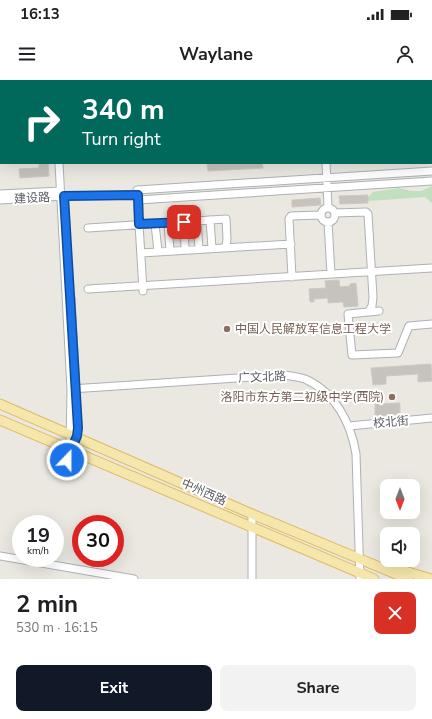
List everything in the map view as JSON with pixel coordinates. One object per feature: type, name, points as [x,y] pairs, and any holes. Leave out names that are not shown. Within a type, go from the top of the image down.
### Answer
[{"type":"main road","name":"中州西路","points":[[0,404],[252,514],[408,579]]},
{"type":"main road","name":"中州西路","points":[[0,420],[362,577],[374,579]]},
{"type":"main road","points":[[359,559],[412,572],[431,579]]},
{"type":"street","points":[[59,164],[74,389],[74,435],[67,460]]},
{"type":"street","points":[[326,164],[328,207]]},
{"type":"street","points":[[143,288],[137,190],[432,171]]},
{"type":"street","points":[[62,194],[138,197],[327,188],[432,181]]},
{"type":"street","name":"建设路","points":[[0,194],[62,194]]},
{"type":"street","name":"建设路","points":[[0,200],[62,194]]},
{"type":"street","points":[[328,207],[333,209],[335,213]]},
{"type":"street","points":[[320,215],[322,210],[328,207]]},
{"type":"street","points":[[335,213],[366,212],[368,214],[373,302],[368,312]]},
{"type":"street","points":[[328,222],[334,218],[335,213]]},
{"type":"street","points":[[320,215],[323,221],[328,222]]},
{"type":"street","points":[[292,277],[290,217],[320,215]]},
{"type":"street","points":[[88,228],[226,219],[226,247]]},
{"type":"street","points":[[210,220],[212,248]]},
{"type":"street","points":[[197,221],[199,249]]},
{"type":"street","points":[[184,222],[185,250]]},
{"type":"street","points":[[328,222],[331,274]]},
{"type":"street","points":[[168,223],[170,251]]},
{"type":"street","points":[[155,224],[158,251]]},
{"type":"street","points":[[141,253],[291,244]]},
{"type":"street","points":[[88,290],[143,288],[432,268]]},
{"type":"street","points":[[379,311],[348,314],[351,352],[354,356],[398,353],[409,326],[432,324]]},
{"type":"street","name":"广文北路","points":[[74,389],[284,375],[304,379],[318,386],[340,409],[349,426],[356,454],[359,559],[362,577]]},
{"type":"street","name":"校北街","points":[[349,426],[432,418]]},
{"type":"street","points":[[252,514],[252,579]]},
{"type":"street","points":[[0,556],[134,579]]},
{"type":"green space","points":[[432,186],[432,203],[425,197],[369,201],[367,199],[373,192],[399,188],[411,191],[421,191]]},
{"type":"building","points":[[39,164],[48,164],[49,176],[20,178],[19,169],[39,168]]},
{"type":"building","points":[[207,164],[262,164],[263,168],[208,171]]},
{"type":"building","points":[[368,195],[368,203],[340,204],[339,196]]},
{"type":"building","points":[[320,198],[321,205],[292,207],[292,200]]},
{"type":"building","points":[[339,280],[340,287],[350,286],[350,284],[356,283],[358,306],[344,307],[343,302],[328,303],[328,298],[314,299],[314,302],[310,302],[309,289],[326,288],[325,281]]},
{"type":"building","points":[[431,364],[432,381],[418,382],[418,374],[386,376],[386,384],[373,385],[371,368]]},
{"type":"building","points":[[400,403],[400,414],[375,417],[375,404]]},
{"type":"place","name":"中国人民解放军信息工程大学","points":[[227,329]]},
{"type":"place","name":"洛阳市东方第二初级中学(西院)","points":[[392,397]]},
{"type":"route","points":[[67,460],[77,436],[78,428],[64,196],[82,197],[138,195],[139,224],[184,222]]}]
